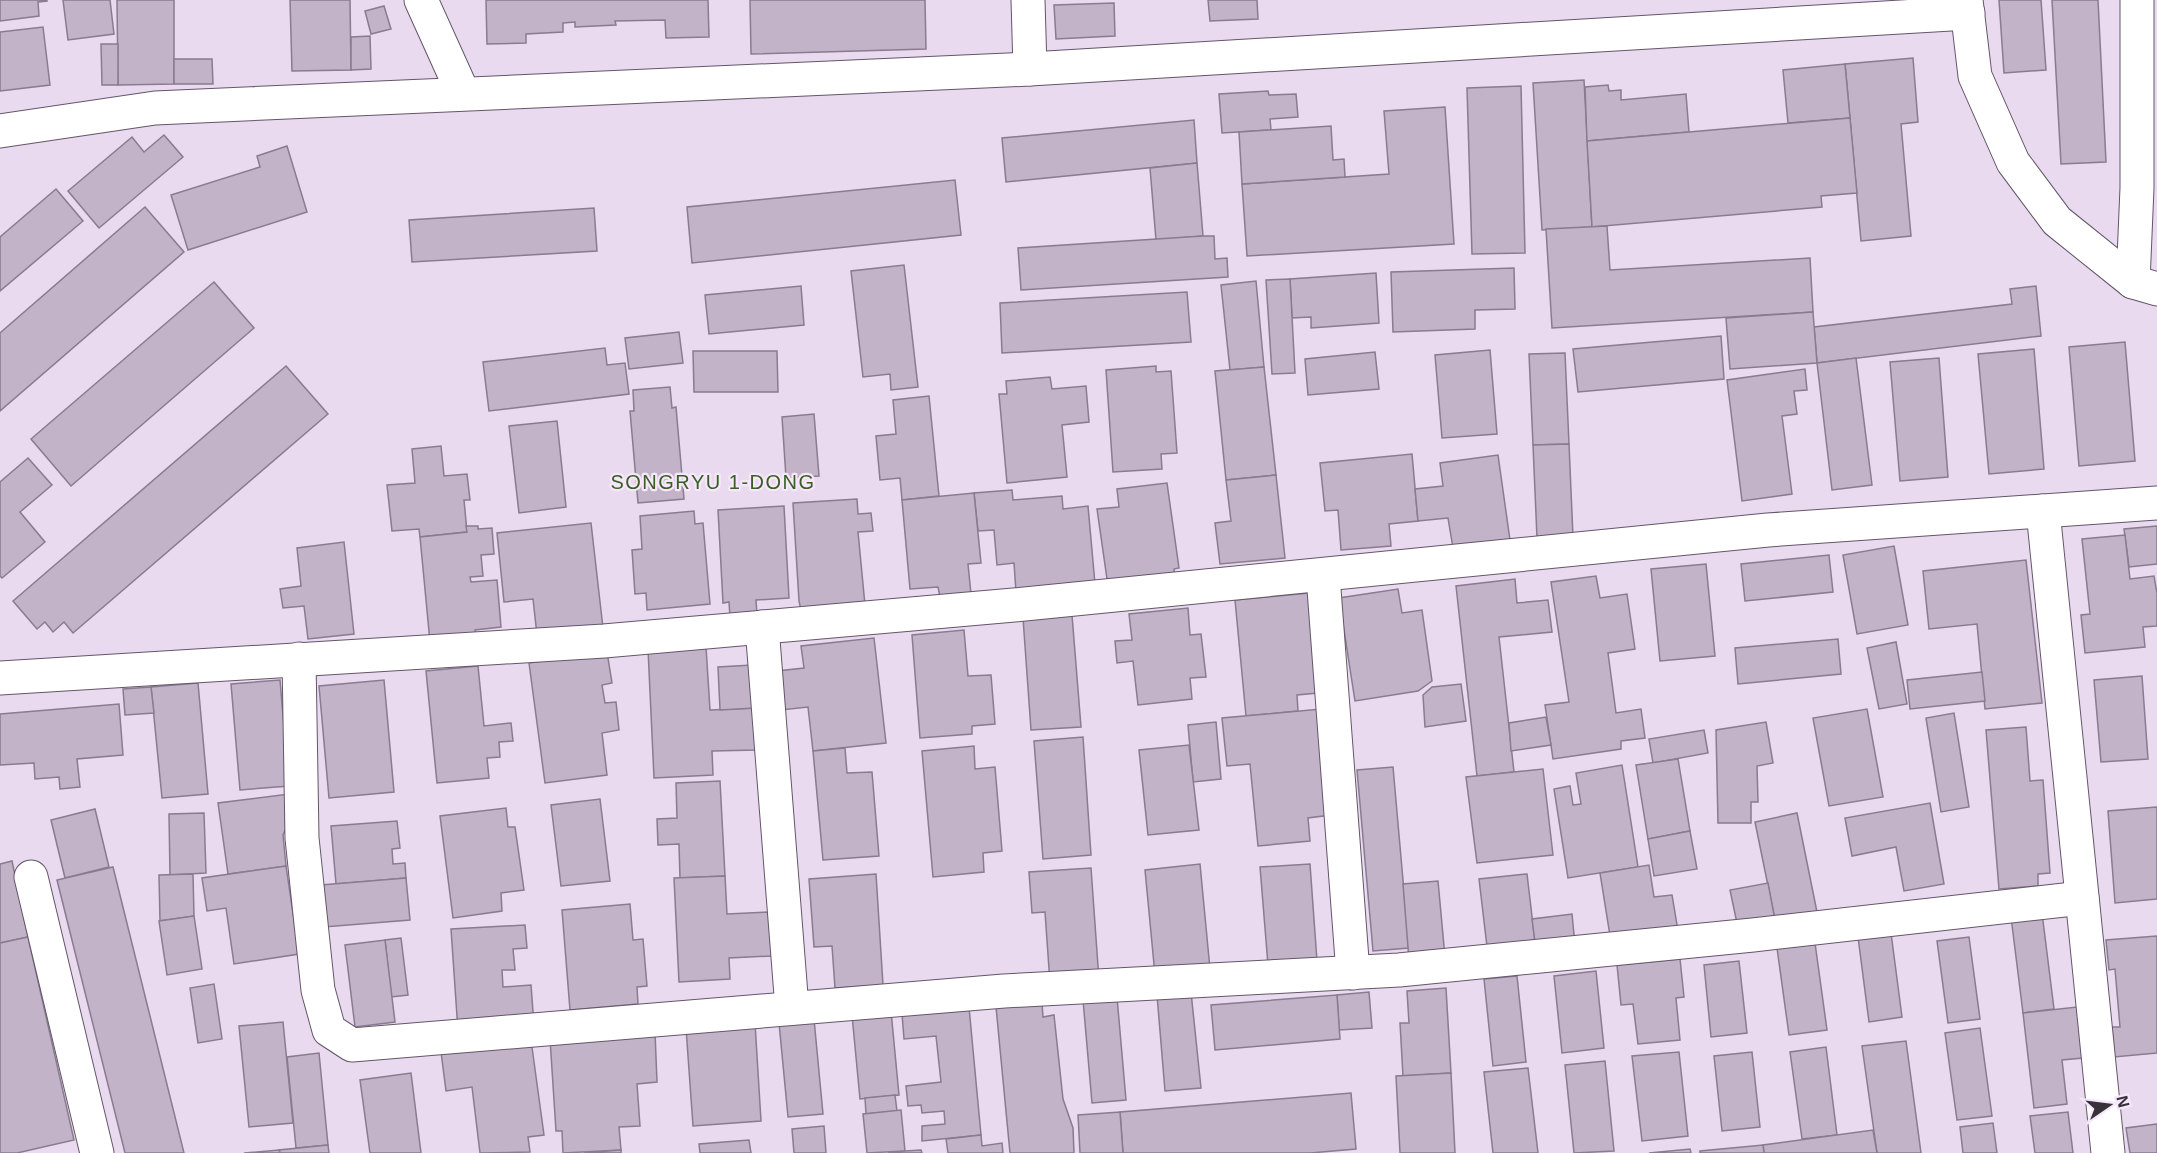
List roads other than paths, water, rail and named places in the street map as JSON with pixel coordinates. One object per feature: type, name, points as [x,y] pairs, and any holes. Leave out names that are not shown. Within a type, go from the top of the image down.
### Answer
[{"type":"street","points":[[421,0],[457,79]]},
{"type":"street","points":[[1028,0],[1030,69]]},
{"type":"street","points":[[2137,0],[2137,188],[2145,286]]},
{"type":"street","points":[[0,131],[155,108],[457,79],[1030,69],[1967,7],[1975,76],[2013,162],[2057,221],[2145,286]]},
{"type":"street","points":[[0,678],[604,641],[1323,576],[1768,530],[2157,503]]},
{"type":"street","points":[[2043,511],[2108,1153]]},
{"type":"street","points":[[1323,576],[1353,973]]},
{"type":"street","points":[[762,627],[792,1008]]},
{"type":"street","points":[[300,659],[302,838],[318,990],[329,1030],[352,1045],[1004,991],[1399,970],[1753,935],[2082,898]]},
{"type":"street","points":[[31,877],[97,1153]]},
{"type":"district","name":"SONGRYU 1-DONG","points":[[713,482]]}]
